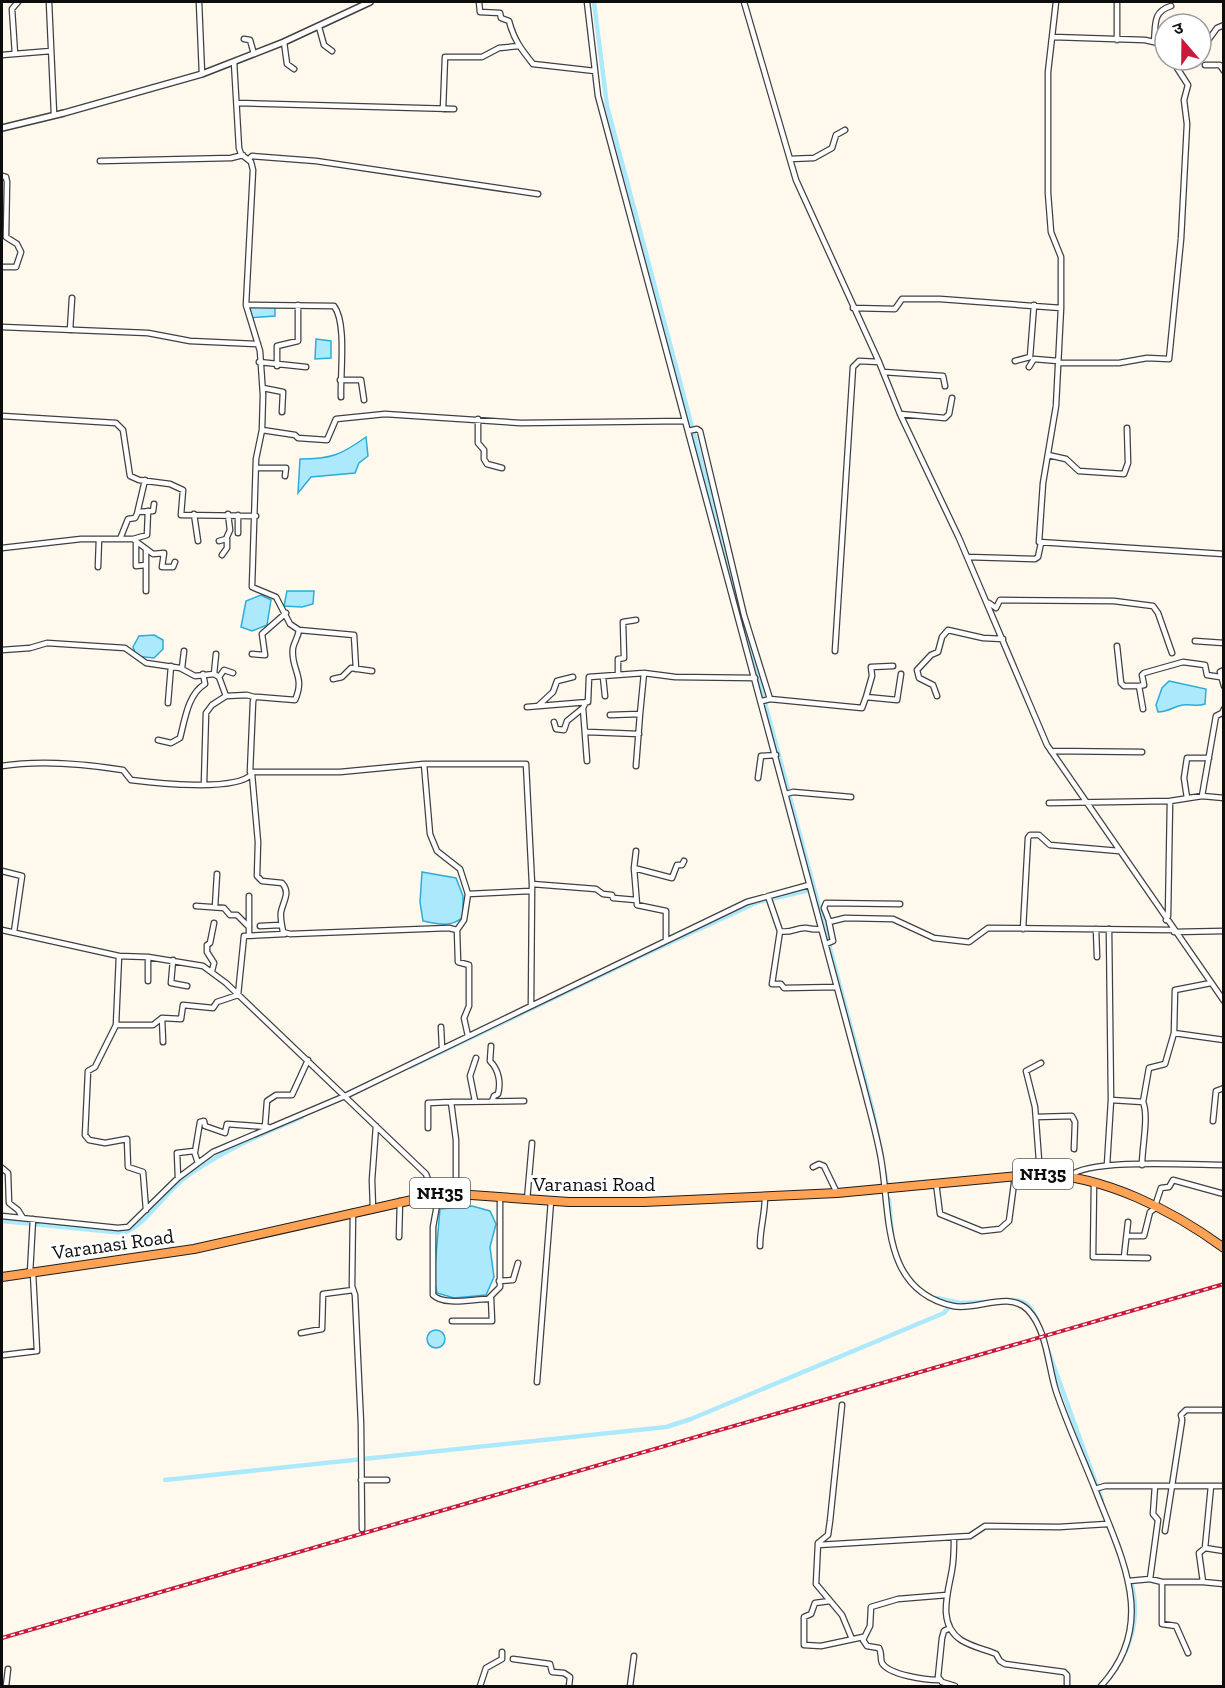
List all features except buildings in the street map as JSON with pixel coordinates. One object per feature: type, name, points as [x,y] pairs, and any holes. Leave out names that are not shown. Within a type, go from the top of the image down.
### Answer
[{"type":"highway","name":"Varanasi Road","points":[[2,1277],[194,1249],[432,1194],[456,1193],[551,1201],[644,1202],[837,1193],[1040,1174],[1070,1176],[1094,1182],[1156,1207],[1224,1248]]},
{"type":"street","points":[[15,54],[12,9],[18,2]]},
{"type":"street","points":[[49,2],[54,114]]},
{"type":"street","points":[[199,2],[202,74]]},
{"type":"street","points":[[2,128],[202,74],[319,27],[370,2]]},
{"type":"street","points":[[479,2],[480,12],[500,13],[501,18],[509,21],[514,40],[533,64],[595,71]]},
{"type":"street","points":[[587,2],[595,71],[604,119],[686,421],[707,457],[744,615],[770,700]]},
{"type":"street","points":[[744,2],[790,159],[815,226],[987,601],[1051,751],[1173,931],[1224,1001]]},
{"type":"street","points":[[967,557],[1035,559],[1038,557],[1041,543],[1038,540],[1056,406],[1061,308],[1061,257],[1051,232],[1048,193],[1048,72],[1056,2]]},
{"type":"street","points":[[1117,2],[1117,40]]},
{"type":"street","points":[[1159,12],[1171,6]]},
{"type":"street","points":[[319,27],[324,45],[332,51]]},
{"type":"street","points":[[1053,37],[1153,42]]},
{"type":"street","points":[[244,39],[250,40],[254,54]]},
{"type":"street","points":[[284,42],[286,64],[294,69]]},
{"type":"street","points":[[443,109],[445,57],[482,57],[502,48],[519,46]]},
{"type":"street","points":[[2,55],[51,51]]},
{"type":"street","points":[[234,62],[239,148],[249,159],[253,170],[246,305],[258,344],[263,388],[262,430],[256,459],[252,587],[276,597],[292,628],[351,633],[356,636],[356,669]]},
{"type":"street","points":[[1029,367],[1034,359],[1058,362],[1119,363],[1147,358],[1167,361],[1169,359],[1181,239],[1187,124],[1184,100],[1188,85],[1180,72]]},
{"type":"street","points":[[237,103],[454,110]]},
{"type":"street","points":[[790,159],[814,158],[832,148],[836,135],[845,130]]},
{"type":"street","points":[[100,161],[231,158],[243,155]]},
{"type":"street","points":[[249,159],[252,156],[263,155],[316,161],[538,194]]},
{"type":"street","points":[[2,176],[6,177],[8,182],[6,237],[16,244],[21,252],[16,267],[2,267]]},
{"type":"street","points":[[70,330],[72,298]]},
{"type":"street","points":[[853,308],[895,309],[903,299],[1061,308]]},
{"type":"street","points":[[246,305],[331,304],[336,308],[343,329],[341,397]]},
{"type":"street","points":[[276,366],[277,346],[298,341],[298,305]]},
{"type":"street","points":[[1016,361],[1030,357],[1034,305]]},
{"type":"street","points":[[2,327],[148,333],[190,341],[258,344]]},
{"type":"street","points":[[835,651],[853,367],[859,361],[879,362]]},
{"type":"street","points":[[259,362],[276,366],[306,367]]},
{"type":"street","points":[[883,372],[943,376],[945,386]]},
{"type":"street","points":[[340,380],[361,380],[364,400]]},
{"type":"street","points":[[263,388],[283,392],[282,412]]},
{"type":"street","points":[[900,414],[945,417],[949,414],[952,398]]},
{"type":"street","points":[[262,430],[295,435],[298,438],[327,440],[336,419],[385,414],[521,423],[686,421]]},
{"type":"street","points":[[2,416],[116,423],[123,430],[130,476],[171,484],[183,490],[179,514],[183,516],[194,514],[256,516]]},
{"type":"street","points":[[478,419],[478,443],[484,450],[484,459],[487,464],[502,468]]},
{"type":"street","points":[[1048,455],[1066,459],[1079,471],[1124,474],[1128,463],[1127,429]]},
{"type":"street","points":[[692,430],[755,678],[789,793],[811,889],[822,929],[829,944]]},
{"type":"street","points":[[257,468],[282,466],[286,468],[285,476]]},
{"type":"street","points":[[120,539],[128,519],[135,518],[138,512],[145,480]]},
{"type":"street","points":[[138,512],[153,511],[154,504]]},
{"type":"street","points":[[135,541],[147,535],[148,512]]},
{"type":"street","points":[[194,514],[198,541]]},
{"type":"street","points":[[222,555],[227,548],[230,530],[228,514]]},
{"type":"street","points":[[238,515],[238,533]]},
{"type":"street","points":[[219,541],[227,538]]},
{"type":"street","points":[[98,567],[99,539]]},
{"type":"street","points":[[2,548],[120,539],[135,541],[153,554],[164,554],[162,567],[173,567],[175,562]]},
{"type":"street","points":[[135,541],[136,566],[146,565]]},
{"type":"street","points":[[1041,543],[1224,554]]},
{"type":"street","points":[[146,550],[146,591]]},
{"type":"street","points":[[987,601],[996,608],[1000,600],[1114,601],[1153,606],[1158,613],[1172,653]]},
{"type":"street","points":[[252,654],[265,655],[262,634],[286,613]]},
{"type":"street","points":[[618,674],[618,659],[624,658],[623,622],[636,620]]},
{"type":"street","points":[[204,784],[206,713],[212,705],[226,696],[247,695],[254,698],[295,700],[301,682],[295,664],[293,647],[298,640],[299,630]]},
{"type":"street","points":[[937,696],[933,685],[919,678],[917,670],[931,655],[938,652],[942,637],[948,630],[983,638],[1003,639]]},
{"type":"street","points":[[2,650],[30,648],[47,642],[122,647],[128,649],[142,662],[182,668],[192,675],[217,676],[225,669],[233,673]]},
{"type":"street","points":[[1196,642],[1224,643]]},
{"type":"street","points":[[1117,646],[1121,683],[1124,686],[1144,685]]},
{"type":"street","points":[[182,668],[184,651]]},
{"type":"street","points":[[216,654],[217,676],[226,696]]},
{"type":"street","points":[[1144,685],[1142,675],[1144,673],[1183,662],[1205,665],[1207,675],[1220,677]]},
{"type":"street","points":[[168,703],[171,666]]},
{"type":"street","points":[[762,701],[860,708],[872,676],[871,667],[893,666]]},
{"type":"street","points":[[333,679],[342,676],[349,669],[372,671]]},
{"type":"street","points":[[1224,670],[1220,672],[1224,686]]},
{"type":"street","points":[[554,722],[555,729],[564,730],[567,721],[590,700],[589,677],[644,673],[675,678],[755,678]]},
{"type":"street","points":[[636,766],[644,673]]},
{"type":"street","points":[[158,740],[171,742],[180,738],[197,689],[206,684],[203,674]]},
{"type":"street","points":[[866,697],[897,700],[901,674]]},
{"type":"street","points":[[603,676],[605,696]]},
{"type":"street","points":[[538,706],[553,692],[559,680],[573,677]]},
{"type":"street","points":[[1143,709],[1139,686],[1144,685]]},
{"type":"street","points":[[254,698],[249,752],[258,842],[257,876],[262,881],[276,882],[285,886],[287,898],[281,911],[280,926],[287,934]]},
{"type":"street","points":[[527,707],[585,705]]},
{"type":"street","points":[[585,705],[587,760]]},
{"type":"street","points":[[1202,796],[1216,716],[1224,709]]},
{"type":"street","points":[[610,715],[640,714]]},
{"type":"street","points":[[587,732],[639,734]]},
{"type":"street","points":[[1051,751],[1142,753]]},
{"type":"street","points":[[758,778],[761,756],[776,755]]},
{"type":"street","points":[[1187,798],[1184,778],[1187,758],[1209,758]]},
{"type":"street","points":[[2,765],[80,765],[123,770],[134,780],[184,786],[240,780],[265,770],[340,772],[424,764],[526,764],[532,884],[531,1006]]},
{"type":"street","points":[[424,764],[430,834],[437,851],[460,869],[468,894],[464,921],[457,930],[458,962],[469,965],[469,1006],[464,1018],[468,1036]]},
{"type":"street","points":[[789,793],[851,797]]},
{"type":"street","points":[[1049,803],[1170,801],[1202,796],[1224,798]]},
{"type":"street","points":[[1166,920],[1168,916],[1170,801]]},
{"type":"street","points":[[1023,928],[1030,835],[1038,835],[1050,845],[1119,851]]},
{"type":"street","points":[[636,851],[634,868],[636,900],[640,907],[666,911],[666,941]]},
{"type":"street","points":[[634,868],[672,878],[677,865],[682,865],[684,861]]},
{"type":"street","points":[[2,871],[22,876],[14,932]]},
{"type":"street","points":[[215,907],[217,874]]},
{"type":"street","points":[[532,884],[596,889],[603,894],[612,895],[613,898],[636,900]]},
{"type":"street","points":[[2,1216],[23,1218],[33,1223],[124,1228],[132,1224],[178,1178],[213,1152],[268,1127],[347,1097],[442,1048],[747,902],[811,889]]},
{"type":"street","points":[[468,894],[531,891]]},
{"type":"street","points":[[249,896],[249,935]]},
{"type":"street","points":[[768,899],[780,931],[772,984],[781,984],[784,988],[837,987]]},
{"type":"street","points":[[900,904],[826,903],[824,909],[830,921],[829,944],[837,987],[888,1189],[891,1242],[898,1263],[917,1289],[931,1298],[951,1305],[1013,1302],[1031,1314],[1040,1330],[1056,1392],[1098,1488],[1107,1524],[1131,1581],[1132,1616],[1129,1640],[1119,1664],[1101,1686]]},
{"type":"street","points":[[196,906],[228,910],[230,915],[237,915],[249,927]]},
{"type":"street","points":[[830,921],[845,918],[893,919],[934,938],[969,942],[974,941],[984,928],[1224,931]]},
{"type":"street","points":[[212,971],[214,963],[207,952],[207,945],[210,943],[214,923]]},
{"type":"street","points":[[260,926],[280,926]]},
{"type":"street","points":[[238,995],[244,936],[449,928],[457,930]]},
{"type":"street","points":[[780,931],[789,933],[804,928],[813,931],[822,929]]},
{"type":"street","points":[[1096,929],[1097,957]]},
{"type":"street","points":[[1107,1165],[1111,1100],[1109,929]]},
{"type":"street","points":[[2,930],[119,956],[173,960],[203,966],[212,971],[426,1174],[437,1205],[433,1227],[433,1295],[437,1299],[448,1301],[491,1298]]},
{"type":"street","points":[[119,956],[116,1025],[95,1066],[88,1071],[85,1135],[89,1140],[102,1143],[127,1139],[128,1167],[143,1172],[146,1210]]},
{"type":"street","points":[[148,957],[148,981]]},
{"type":"street","points":[[173,960],[171,983],[187,986]]},
{"type":"street","points":[[1142,1165],[1143,1129],[1148,1114],[1143,1102],[1149,1068],[1166,1062],[1174,1033],[1175,990],[1211,983]]},
{"type":"street","points":[[116,1025],[153,1025],[162,1018],[181,1019],[183,1005],[213,1008],[217,1002],[238,995]]},
{"type":"street","points":[[162,1018],[163,1042]]},
{"type":"street","points":[[441,1027],[442,1048]]},
{"type":"street","points":[[1174,1033],[1224,1040]]},
{"type":"street","points":[[491,1046],[490,1061],[496,1068],[500,1085],[498,1094],[492,1101]]},
{"type":"street","points":[[475,1101],[470,1067],[476,1058]]},
{"type":"street","points":[[268,1127],[267,1101],[276,1095],[292,1095],[308,1060]]},
{"type":"street","points":[[1040,1174],[1036,1118],[1026,1071],[1027,1068],[1041,1063]]},
{"type":"street","points":[[1213,1121],[1216,1091],[1224,1088]]},
{"type":"street","points":[[1111,1100],[1143,1102]]},
{"type":"street","points":[[428,1128],[428,1103],[524,1101]]},
{"type":"street","points":[[452,1102],[456,1140],[456,1193]]},
{"type":"street","points":[[1036,1118],[1072,1116],[1075,1122],[1074,1149]]},
{"type":"street","points":[[198,1164],[195,1152],[200,1122],[225,1132],[227,1124],[268,1127]]},
{"type":"street","points":[[373,1208],[372,1180],[376,1126]]},
{"type":"street","points":[[527,1200],[532,1143]]},
{"type":"street","points":[[178,1178],[177,1153],[195,1152]]},
{"type":"street","points":[[813,1167],[819,1164],[824,1166],[837,1193]]},
{"type":"street","points":[[1070,1176],[1078,1171],[1107,1165],[1224,1165]]},
{"type":"street","points":[[2,1168],[8,1173],[9,1203],[18,1210],[23,1218]]},
{"type":"street","points":[[936,1183],[939,1214],[982,1231],[1000,1228],[1010,1221],[1016,1175]]},
{"type":"street","points":[[1127,1236],[1144,1236],[1150,1212],[1156,1207],[1161,1188],[1169,1186],[1173,1180],[1224,1194]]},
{"type":"street","points":[[1094,1182],[1091,1254],[1096,1259],[1148,1258]]},
{"type":"street","points":[[760,1246],[761,1224],[765,1217],[765,1196]]},
{"type":"street","points":[[452,1321],[492,1321],[491,1298],[500,1287],[500,1198]]},
{"type":"street","points":[[399,1237],[400,1201]]},
{"type":"street","points":[[537,1382],[551,1201]]},
{"type":"street","points":[[353,1212],[353,1290],[362,1459],[362,1529]]},
{"type":"street","points":[[1124,1257],[1128,1222]]},
{"type":"street","points":[[4,1355],[37,1350],[32,1273],[33,1223]]},
{"type":"street","points":[[499,1281],[513,1280],[518,1263]]},
{"type":"street","points":[[301,1333],[322,1329],[323,1294],[353,1290]]},
{"type":"street","points":[[842,1405],[838,1463],[829,1529],[828,1535],[820,1539],[818,1545],[816,1584],[842,1615],[852,1639]]},
{"type":"street","points":[[1165,1531],[1181,1415],[1186,1410],[1224,1410]]},
{"type":"street","points":[[361,1480],[387,1480]]},
{"type":"street","points":[[1150,1579],[1158,1520],[1152,1514],[1155,1486]]},
{"type":"street","points":[[1203,1582],[1199,1553],[1205,1548],[1211,1486]]},
{"type":"street","points":[[1098,1488],[1224,1486]]},
{"type":"street","points":[[818,1545],[973,1535],[980,1527],[986,1526],[1059,1527],[1107,1524]]},
{"type":"street","points":[[954,1537],[952,1569],[947,1595],[950,1628],[965,1642],[998,1655],[1002,1663],[1064,1672],[1067,1675],[1067,1686]]},
{"type":"street","points":[[1205,1548],[1224,1551]]},
{"type":"street","points":[[1131,1581],[1150,1579],[1162,1582],[1224,1584]]},
{"type":"street","points":[[1162,1582],[1162,1624],[1176,1626],[1188,1653]]},
{"type":"street","points":[[947,1595],[898,1599],[871,1607],[870,1626],[864,1637],[867,1646],[881,1650],[882,1662],[890,1668],[919,1680],[939,1680],[955,1686]]},
{"type":"street","points":[[830,1601],[815,1603],[811,1614],[804,1617],[804,1645],[821,1646],[864,1637]]},
{"type":"street","points":[[939,1680],[938,1666],[942,1638],[944,1631],[950,1628]]},
{"type":"street","points":[[480,1686],[486,1669],[502,1659],[502,1652]]},
{"type":"street","points":[[630,1686],[634,1656]]},
{"type":"street","points":[[513,1659],[550,1664],[552,1672],[564,1673],[570,1677],[569,1686]]},
{"type":"street","points":[[6,1686],[8,1669]]},
{"type":"water","points":[[247,306],[275,306],[275,316],[249,318]]},
{"type":"water","points":[[316,339],[331,341],[331,358],[315,359]]},
{"type":"water","points":[[366,437],[368,456],[359,463],[355,473],[311,477],[298,493],[300,459],[335,455]]},
{"type":"water","points":[[287,591],[314,591],[313,604],[302,607],[284,606]]},
{"type":"water","points":[[261,595],[271,600],[267,625],[252,631],[241,627],[246,601]]},
{"type":"water","points":[[154,635],[163,640],[163,649],[154,658],[136,656],[133,647],[139,636]]},
{"type":"water","points":[[1169,681],[1206,689],[1205,704],[1183,705],[1158,712],[1156,705],[1162,688]]},
{"type":"water","points":[[422,872],[456,878],[463,896],[463,917],[449,924],[423,921],[420,902]]},
{"type":"water","points":[[472,1206],[490,1211],[496,1224],[490,1247],[494,1277],[486,1295],[454,1298],[437,1293],[434,1278],[440,1209]]},
{"type":"water","points":[[432,1330],[440,1330],[445,1335],[443,1346],[432,1348],[427,1343],[427,1335]]},
{"type":"waterway","points":[[594,2],[607,106],[872,1107],[887,1185]]},
{"type":"waterway","points":[[639,957],[758,902],[814,889]]},
{"type":"waterway","points":[[410,1067],[635,959]]},
{"type":"waterway","points":[[2,1221],[124,1233],[141,1222],[178,1184],[199,1168],[242,1144],[302,1117]]},
{"type":"waterway","points":[[889,1199],[892,1234]]},
{"type":"waterway","points":[[937,1298],[960,1303],[985,1302]]},
{"type":"waterway","points":[[1008,1300],[1025,1303],[1039,1325]]},
{"type":"waterway","points":[[165,1480],[666,1427],[691,1419],[944,1313],[953,1302]]},
{"type":"waterway","points":[[1048,1350],[1102,1500]]},
{"type":"waterway","points":[[1103,1686],[1120,1663],[1131,1636],[1135,1608],[1130,1579]]},
{"type":"railway","points":[[2,1638],[1224,1284]]}]
